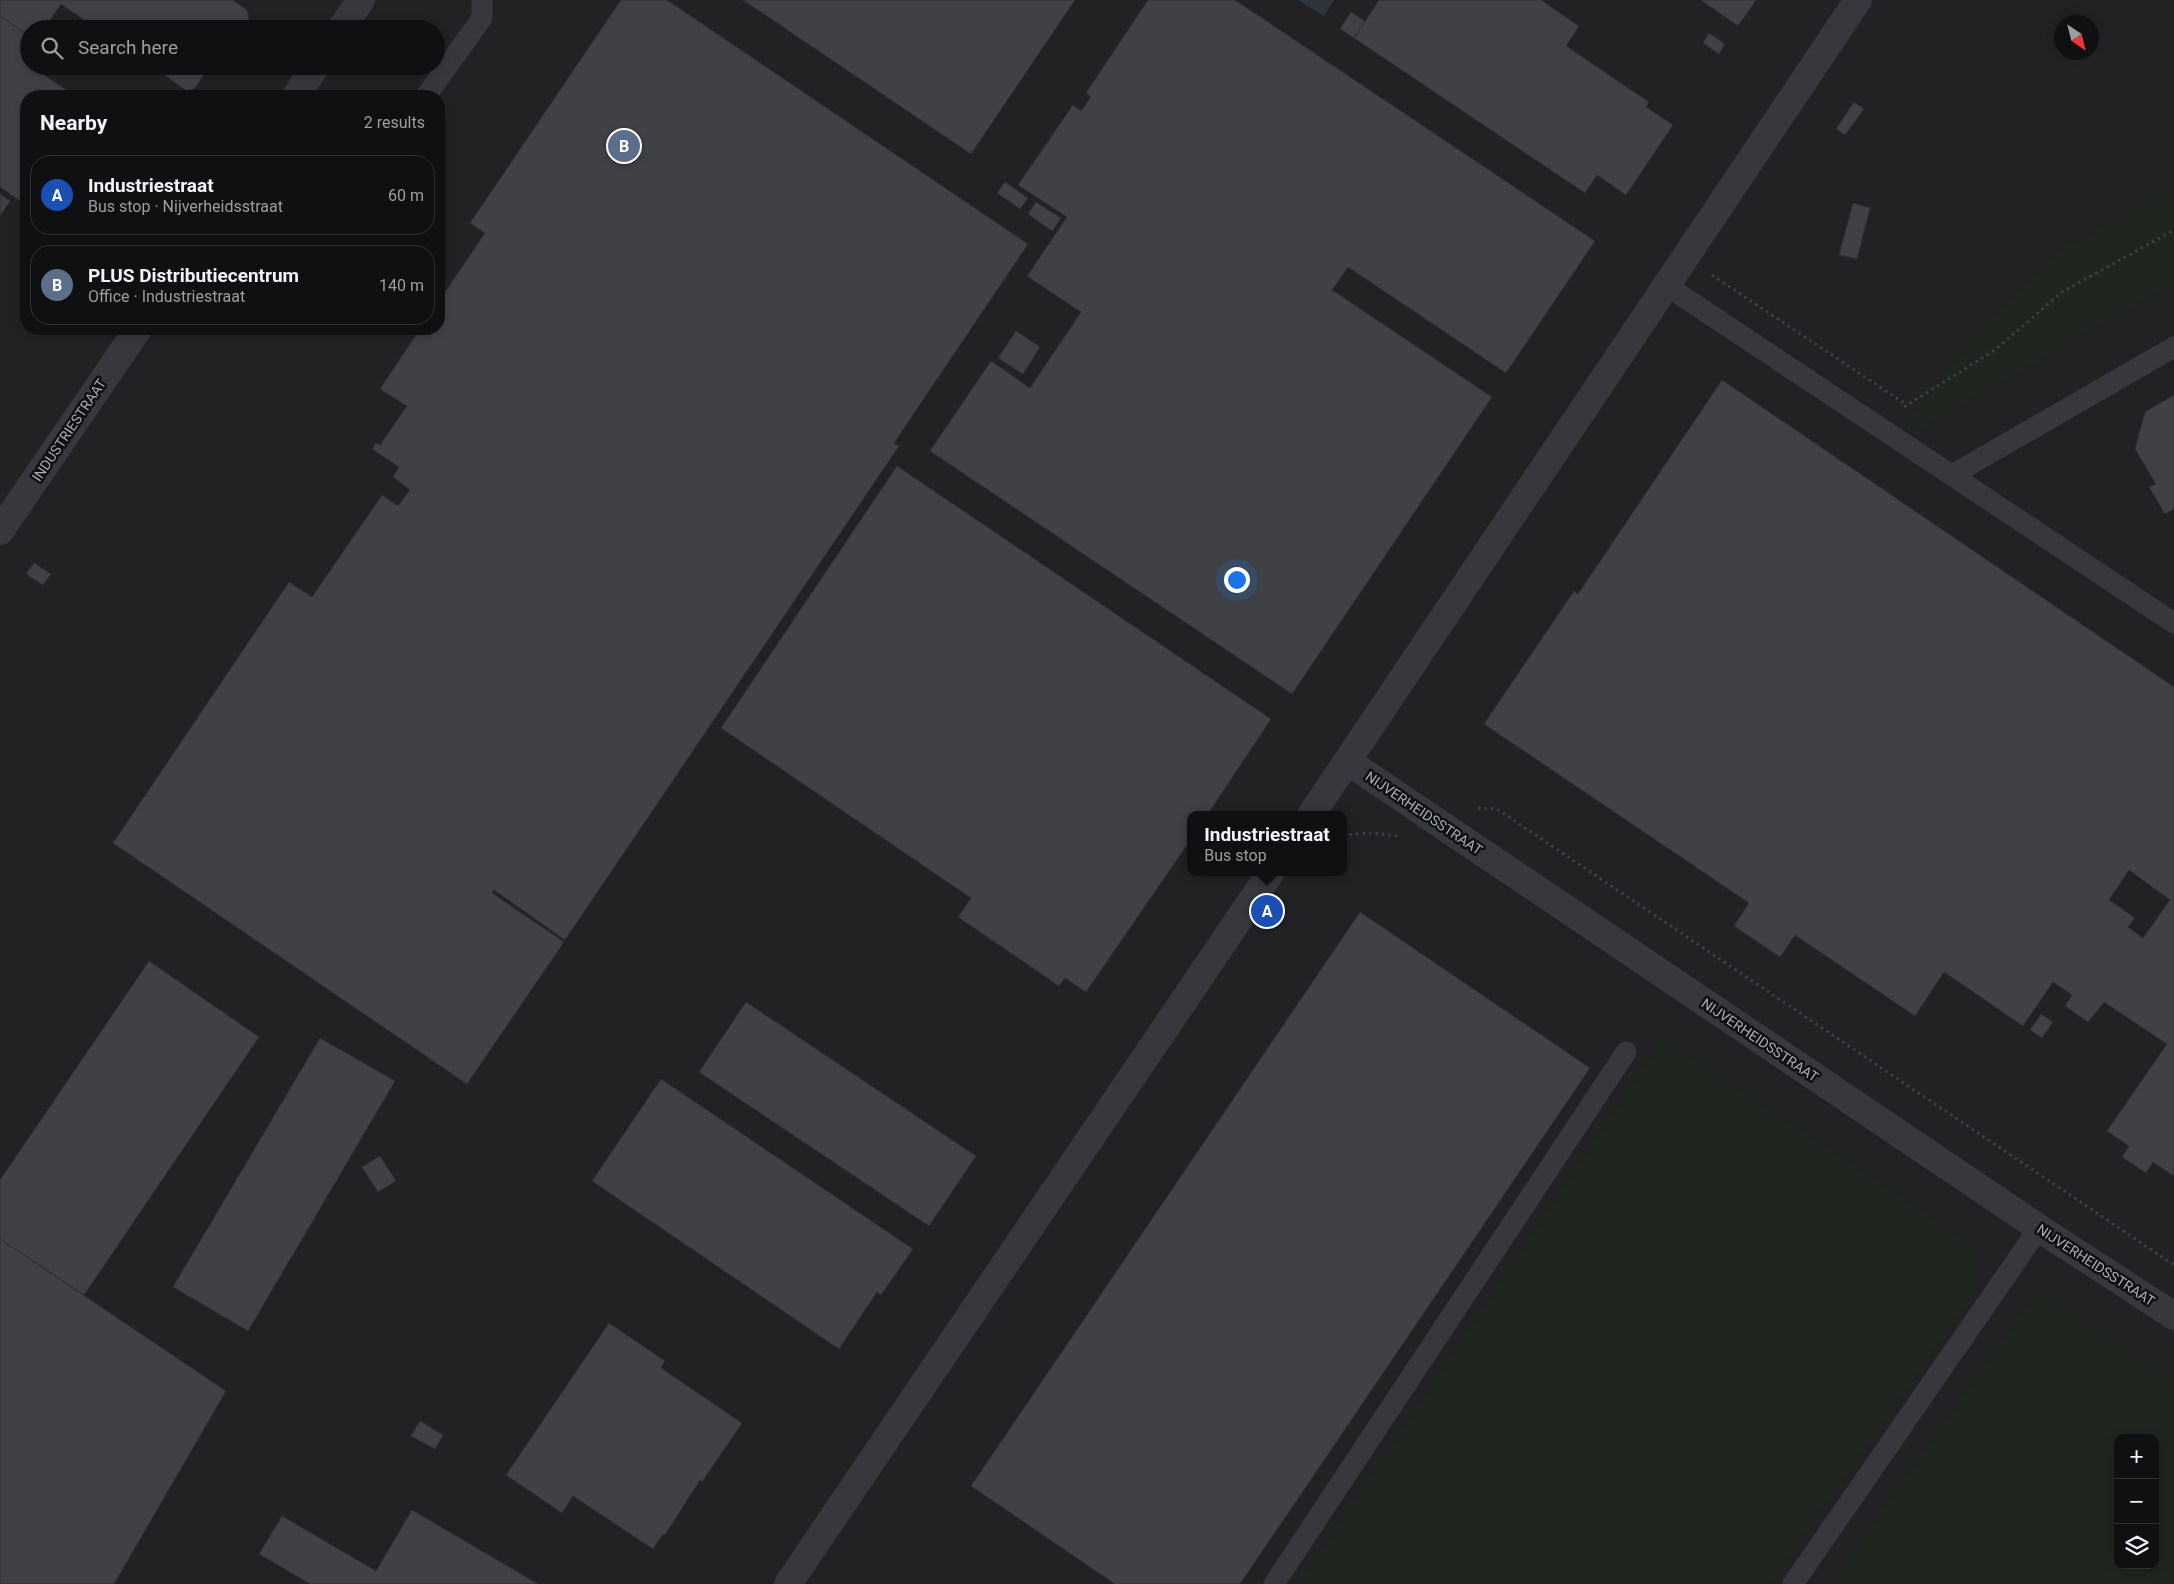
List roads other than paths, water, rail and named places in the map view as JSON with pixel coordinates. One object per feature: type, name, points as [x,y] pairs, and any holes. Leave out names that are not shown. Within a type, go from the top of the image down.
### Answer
[{"type":"street","points":[[347,20],[360,0]]},
{"type":"street","points":[[1314,811],[1858,0]]},
{"type":"street","points":[[300,90],[310,75]]},
{"type":"street","name":"INDUSTRIESTRAAT","points":[[0,531],[134,335]]},
{"type":"street","name":"NIJVERHEIDSSTRAAT","points":[[1347,761],[2039,1228],[2174,1316]]},
{"type":"street","points":[[788,1584],[1269,876]]},
{"type":"lane","points":[[445,70],[482,18],[482,0]]},
{"type":"lane","points":[[430,90],[441,75]]},
{"type":"lane","points":[[1667,286],[2174,623]]},
{"type":"lane","points":[[1952,475],[2174,347]]},
{"type":"lane","points":[[1274,1584],[1626,1052]]},
{"type":"lane","points":[[1793,1584],[2039,1228]]},
{"type":"place","name":"PLUS Distributiecentrum","points":[[624,146]]},
{"type":"place","name":"Industriestraat","points":[[1267,911]]}]
